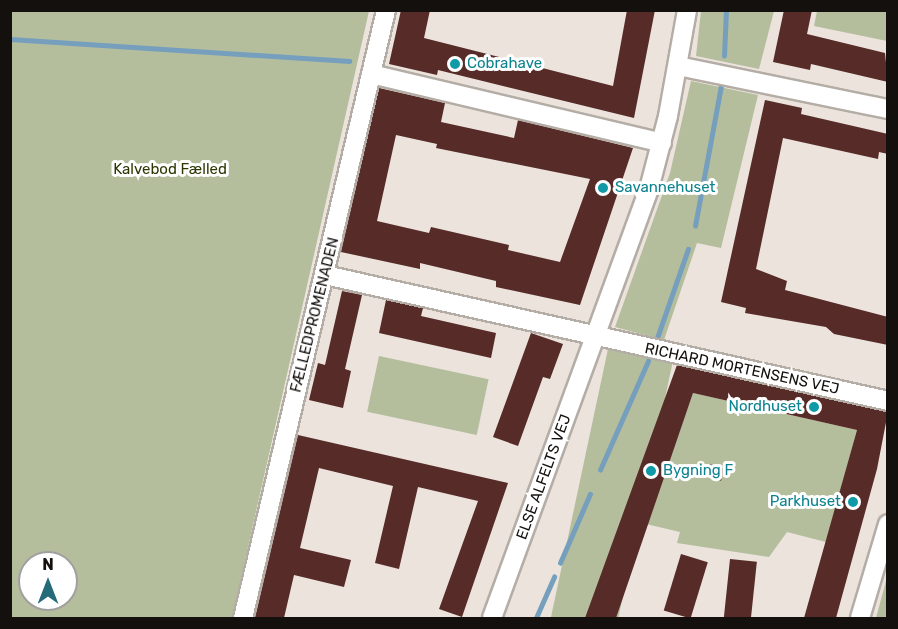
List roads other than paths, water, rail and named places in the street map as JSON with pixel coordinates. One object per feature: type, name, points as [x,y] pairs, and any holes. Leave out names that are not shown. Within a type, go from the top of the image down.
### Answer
[{"type":"street","name":"FÆLLEDPROMENADEN","points":[[243,618],[386,10]]},
{"type":"street","name":"ELSE ALFELTS VEJ","points":[[492,618],[644,207],[662,142],[687,10]]},
{"type":"street","points":[[678,66],[888,109]]},
{"type":"street","points":[[371,74],[662,142]]},
{"type":"street","points":[[325,275],[597,336]]},
{"type":"street","name":"RICHARD MORTENSENS VEJ","points":[[597,336],[888,401]]},
{"type":"street","points":[[860,618],[888,524]]},
{"type":"waterway","points":[[724,56],[726,10]]},
{"type":"waterway","points":[[10,39],[349,61]]},
{"type":"waterway","points":[[695,226],[721,86]]},
{"type":"waterway","points":[[657,338],[688,249]]},
{"type":"waterway","points":[[600,470],[648,361]]},
{"type":"waterway","points":[[560,563],[590,494]]},
{"type":"waterway","points":[[536,618],[554,577]]},
{"type":"place","name":"Cobrahave","points":[[455,64]]},
{"type":"place","name":"Savannehuset","points":[[603,188]]},
{"type":"place","name":"Nordhuset","points":[[814,407]]},
{"type":"place","name":"Bygning F","points":[[651,471]]},
{"type":"place","name":"Parkhuset","points":[[853,502]]},
{"type":"park label","name":"Kalvebod Fælled","points":[[170,170]]}]
